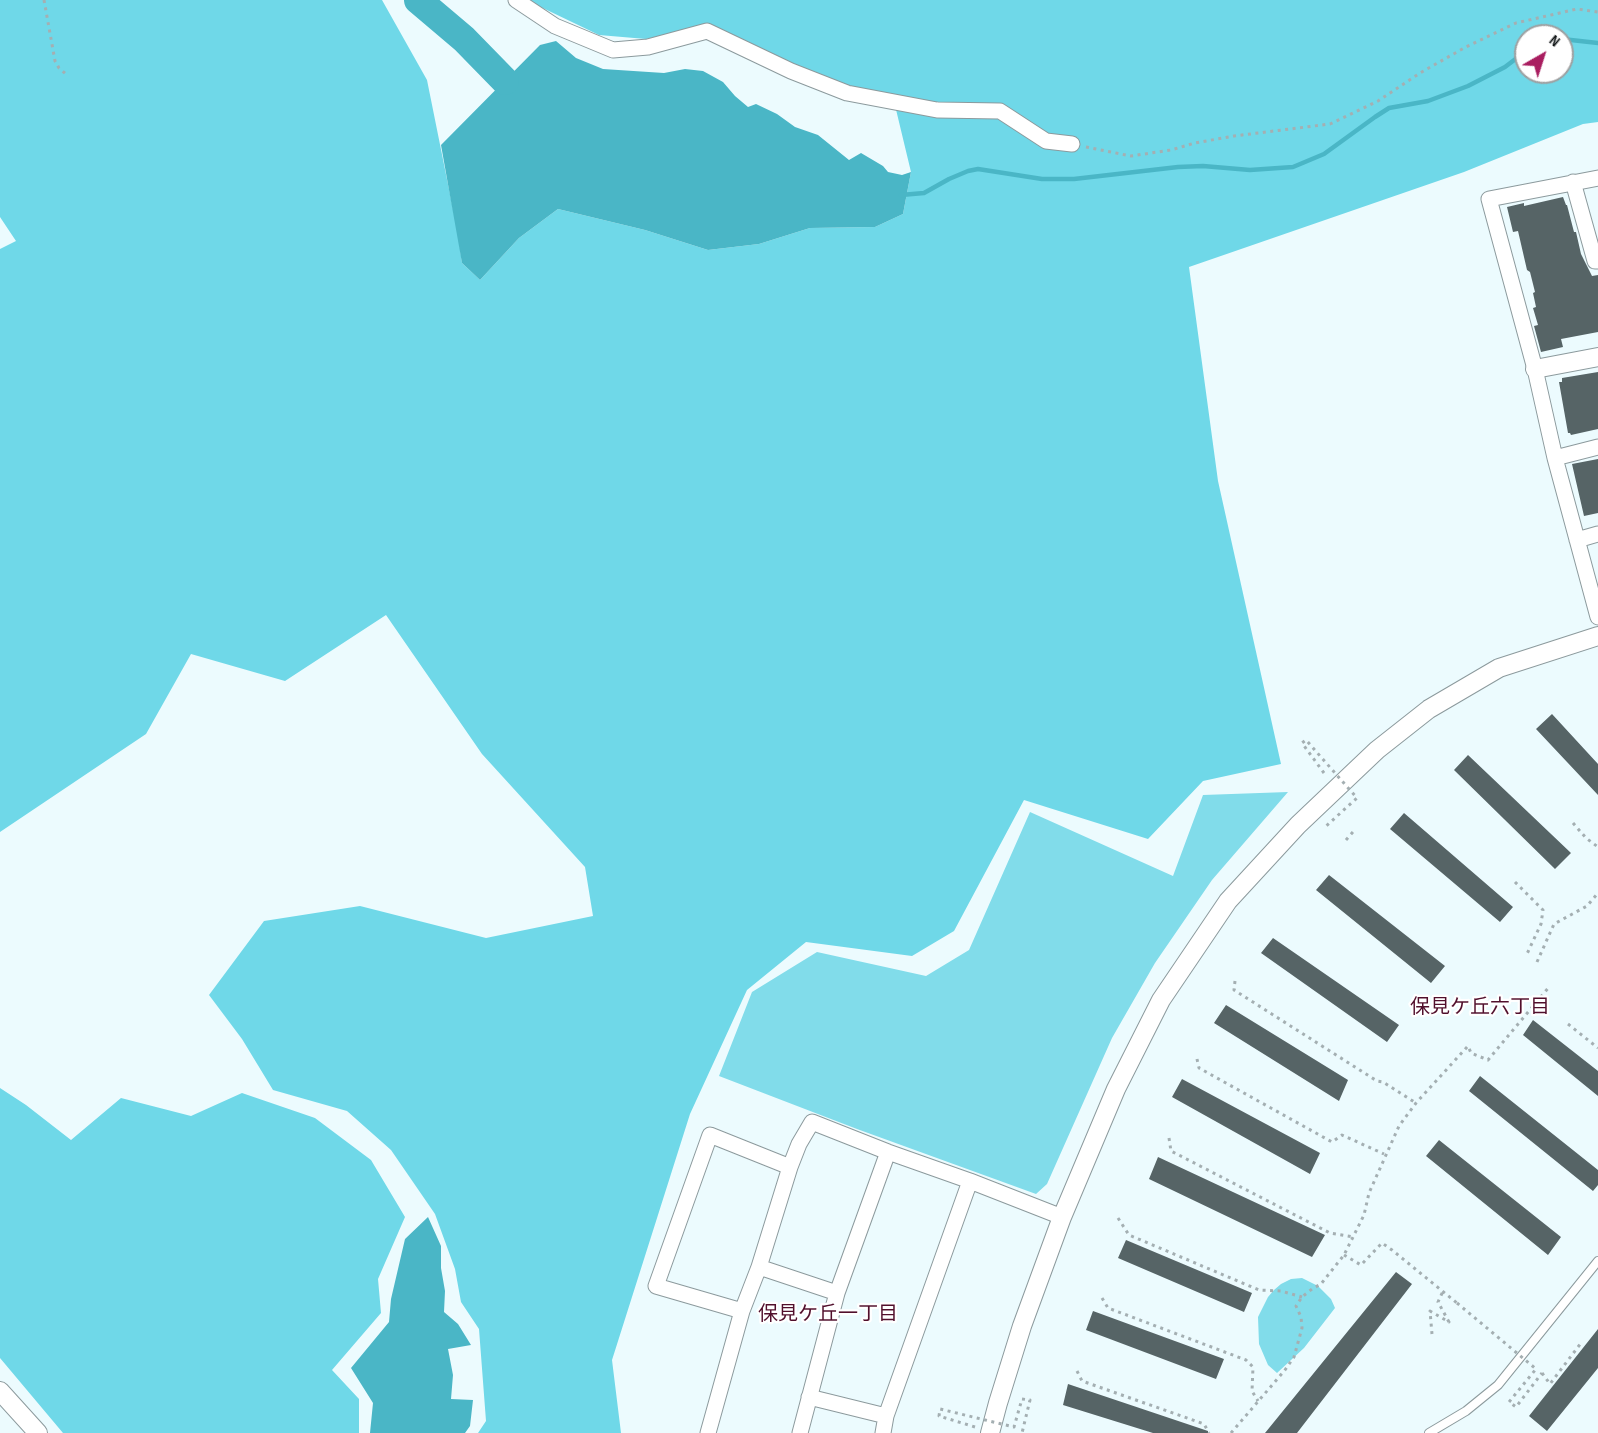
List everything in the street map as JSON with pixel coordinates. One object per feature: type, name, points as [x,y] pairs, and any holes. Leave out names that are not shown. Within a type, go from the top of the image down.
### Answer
[{"type":"street","points":[[516,0],[555,26],[614,50],[648,47],[706,31],[791,71],[847,93],[937,110],[1000,111],[1046,141],[1072,144]]},
{"type":"street","points":[[1598,178],[1489,199],[1598,617]]},
{"type":"street","points":[[1573,182],[1595,261],[1598,261]]},
{"type":"street","points":[[1535,369],[1598,357]]},
{"type":"street","points":[[1555,458],[1598,447]]},
{"type":"street","points":[[1577,540],[1598,534]]},
{"type":"street","points":[[983,1430],[998,1403],[1022,1326],[1062,1217],[1116,1089],[1161,1000],[1228,901],[1298,825],[1377,750],[1429,709],[1499,668],[1598,636]]},
{"type":"street","points":[[708,1433],[742,1311],[759,1267],[790,1167],[799,1144],[812,1122],[1062,1217]]},
{"type":"street","points":[[742,1311],[656,1286],[710,1135],[790,1167]]},
{"type":"street","points":[[800,1433],[837,1293],[888,1152]]},
{"type":"street","points":[[883,1433],[886,1416],[970,1181]]},
{"type":"street","points":[[759,1267],[837,1293]]},
{"type":"street","points":[[0,1391],[38,1433]]},
{"type":"street","points":[[809,1397],[886,1416]]},
{"type":"lane","points":[[1429,1433],[1466,1411],[1498,1384],[1598,1261]]},
{"type":"path","points":[[44,0],[55,61],[67,75]]},
{"type":"path","points":[[1072,144],[1131,156],[1234,136],[1330,124],[1378,101],[1455,53],[1516,23],[1577,9],[1598,12]]},
{"type":"path","points":[[1324,773],[1302,743],[1306,740],[1357,798],[1325,827]]},
{"type":"path","points":[[1573,823],[1586,838],[1598,847]]},
{"type":"path","points":[[1346,840],[1353,832]]},
{"type":"path","points":[[1515,882],[1543,910],[1541,924],[1526,956]]},
{"type":"path","points":[[1537,962],[1554,924],[1587,906],[1598,893]]},
{"type":"path","points":[[1234,981],[1234,990],[1377,1081],[1383,1082],[1416,1103]]},
{"type":"path","points":[[1231,1433],[1294,1357],[1302,1328],[1301,1317],[1296,1306],[1312,1289],[1321,1284],[1344,1255],[1364,1215],[1369,1193],[1399,1126],[1416,1103],[1468,1046],[1471,1053],[1488,1060],[1549,987]]},
{"type":"path","points":[[1568,1024],[1598,1048]]},
{"type":"path","points":[[1197,1059],[1199,1068],[1332,1142],[1342,1135],[1385,1154]]},
{"type":"path","points":[[1169,1138],[1171,1151],[1330,1233],[1354,1237]]},
{"type":"path","points":[[1118,1218],[1129,1235],[1259,1290],[1281,1291],[1302,1298]]},
{"type":"path","points":[[1344,1255],[1360,1265],[1382,1243],[1536,1369],[1509,1402],[1516,1407],[1542,1373],[1550,1384],[1581,1343]]},
{"type":"path","points":[[1432,1334],[1430,1311],[1449,1322],[1438,1302],[1443,1292]]},
{"type":"path","points":[[1101,1298],[1108,1308],[1246,1360],[1252,1367],[1252,1391],[1258,1401]]},
{"type":"path","points":[[1077,1371],[1082,1381],[1204,1424],[1209,1433]]},
{"type":"path","points":[[983,1430],[939,1416],[940,1409],[1014,1427],[1022,1399],[1030,1400],[1022,1433]]},
{"type":"shaded area","points":[[0,0],[382,0],[427,80],[462,263],[480,280],[519,238],[558,209],[645,230],[708,250],[759,244],[810,228],[875,227],[903,214],[911,172],[893,97],[847,92],[706,25],[646,39],[599,35],[526,0],[1598,0],[1598,122],[1583,124],[1464,172],[1189,267],[1218,481],[1281,764],[1203,781],[1148,839],[1024,800],[954,931],[912,956],[806,942],[747,990],[690,1114],[612,1360],[621,1433],[478,1433],[486,1421],[479,1329],[461,1302],[455,1269],[435,1214],[391,1150],[347,1111],[273,1090],[242,1039],[209,995],[264,921],[360,906],[486,938],[593,916],[585,867],[482,754],[386,615],[285,681],[191,654],[146,734],[0,832],[0,249],[16,241],[0,217]]},
{"type":"shaded area","points":[[556,41],[576,58],[603,69],[664,73],[685,69],[703,71],[723,82],[748,107],[756,104],[777,114],[795,127],[818,135],[849,160],[861,153],[883,166],[888,172],[902,175],[911,172],[903,214],[875,227],[810,228],[759,244],[708,250],[645,230],[558,209],[519,238],[480,280],[462,263],[441,145],[540,45]]},
{"type":"shaded area","points":[[1288,792],[1212,880],[1155,963],[1112,1038],[1047,1184],[1036,1194],[719,1076],[752,992],[817,952],[926,976],[969,950],[1030,812],[1173,876],[1203,795]]},
{"type":"shaded area","points":[[0,1088],[71,1140],[121,1098],[191,1116],[242,1093],[315,1118],[371,1160],[405,1217],[378,1279],[381,1313],[332,1370],[359,1399],[359,1433],[63,1433],[0,1358]]},
{"type":"shaded area","points":[[428,1217],[441,1246],[441,1268],[445,1291],[444,1312],[458,1324],[471,1345],[448,1349],[453,1375],[451,1399],[473,1400],[470,1426],[465,1433],[370,1433],[373,1403],[351,1368],[389,1322],[391,1299],[405,1239]]},
{"type":"shaded area","points":[[1302,1278],[1318,1286],[1331,1299],[1335,1308],[1304,1348],[1277,1373],[1268,1365],[1259,1344],[1258,1317],[1274,1290],[1291,1279]]},
{"type":"building","points":[[1563,197],[1574,232],[1576,232],[1581,254],[1592,276],[1598,275],[1598,332],[1561,339],[1563,347],[1541,352],[1534,326],[1538,325],[1533,308],[1536,307],[1533,293],[1535,292],[1530,272],[1527,270],[1518,231],[1513,232],[1507,207],[1524,203],[1524,206]]},
{"type":"building","points":[[1598,372],[1598,429],[1571,435],[1568,433],[1559,382],[1562,382],[1562,378]]},
{"type":"building","points":[[1598,459],[1598,513],[1584,516],[1572,464]]},
{"type":"building","points":[[1552,714],[1598,764],[1598,795],[1536,729]]},
{"type":"building","points":[[1468,755],[1571,853],[1555,869],[1454,770]]},
{"type":"building","points":[[1404,813],[1513,907],[1500,922],[1390,829]]},
{"type":"building","points":[[1329,875],[1445,966],[1431,983],[1316,890]]},
{"type":"building","points":[[1273,938],[1399,1025],[1387,1042],[1261,953]]},
{"type":"building","points":[[1226,1005],[1348,1080],[1339,1101],[1214,1023]]},
{"type":"building","points":[[1533,1020],[1598,1071],[1598,1096],[1523,1035]]},
{"type":"building","points":[[1480,1076],[1598,1170],[1598,1185],[1593,1191],[1469,1091]]},
{"type":"building","points":[[1182,1079],[1320,1153],[1310,1174],[1172,1097]]},
{"type":"building","points":[[1439,1140],[1561,1237],[1548,1255],[1426,1156]]},
{"type":"building","points":[[1158,1157],[1325,1235],[1312,1257],[1149,1179]]},
{"type":"building","points":[[1126,1240],[1252,1293],[1244,1312],[1118,1258]]},
{"type":"building","points":[[1396,1272],[1412,1284],[1297,1433],[1265,1433]]},
{"type":"building","points":[[1093,1311],[1224,1359],[1216,1379],[1086,1330]]},
{"type":"building","points":[[1598,1329],[1598,1368],[1547,1431],[1529,1416]]},
{"type":"building","points":[[1068,1384],[1208,1431],[1208,1433],[1153,1433],[1063,1405]]},
{"type":"waterway","points":[[418,0],[464,39],[505,81]]},
{"type":"waterway","points":[[1574,40],[1598,43]]},
{"type":"waterway","points":[[901,195],[924,193],[949,179],[978,169],[1042,179],[1074,179],[1178,167],[1203,166],[1250,170],[1293,167],[1324,154],[1389,108],[1428,101],[1468,86],[1514,60]]},
{"type":"district","name":"保見ケ丘六丁目","points":[[1480,1008]]},
{"type":"district","name":"保見ケ丘一丁目","points":[[828,1315]]}]
